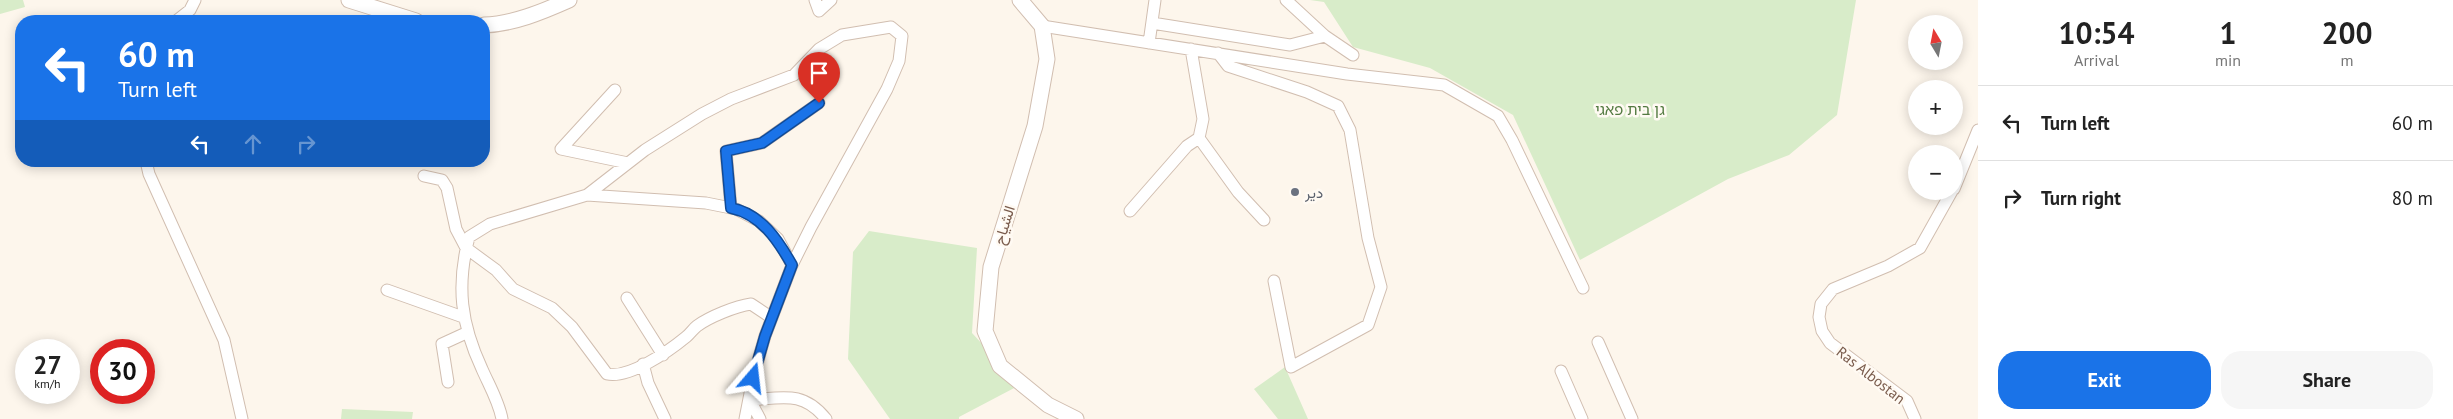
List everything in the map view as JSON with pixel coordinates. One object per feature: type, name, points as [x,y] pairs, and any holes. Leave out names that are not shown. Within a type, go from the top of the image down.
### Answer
[{"type":"street","points":[[184,15],[190,10],[195,0]]},
{"type":"street","points":[[349,0],[397,15]]},
{"type":"street","points":[[490,25],[500,24],[544,11],[569,0]]},
{"type":"street","points":[[815,0],[819,11],[831,0]]},
{"type":"street","name":"الشياح","points":[[1020,0],[1042,26],[1048,59],[1035,126],[991,267],[985,331],[1000,366],[1048,405],[1076,419]]},
{"type":"street","points":[[1149,43],[1155,0]]},
{"type":"street","points":[[1286,0],[1325,36],[1353,55]]},
{"type":"street","points":[[1152,23],[1290,44],[1325,36]]},
{"type":"street","points":[[1042,26],[1347,74],[1444,85],[1498,116],[1512,140],[1583,288]]},
{"type":"street","points":[[587,195],[628,163],[694,119],[730,99],[794,75],[819,49],[842,35],[891,27],[902,36],[898,61],[887,89],[792,265],[772,318],[753,378],[745,419]]},
{"type":"street","points":[[1130,211],[1187,146],[1199,138],[1203,119],[1191,49]]},
{"type":"street","points":[[1218,53],[1228,66],[1307,92],[1338,106],[1350,130],[1368,238],[1381,287],[1368,325],[1291,367],[1274,281]]},
{"type":"street","points":[[615,90],[561,149],[628,163]]},
{"type":"street","points":[[731,208],[726,151],[762,143],[819,103]]},
{"type":"street","name":"Ras Albostan","points":[[1963,166],[1978,130]]},
{"type":"street","points":[[1199,138],[1238,192],[1264,220]]},
{"type":"street","points":[[147,167],[224,340],[242,419]]},
{"type":"street","points":[[424,176],[442,180],[447,188],[456,229],[466,248],[496,270],[513,289],[552,308],[572,327],[606,374],[621,374],[663,355],[696,326],[739,306],[751,304],[772,318]]},
{"type":"street","points":[[502,419],[466,333],[463,317],[462,287],[469,237],[490,224],[587,195],[706,203],[731,208],[759,221],[778,239],[792,265]]},
{"type":"street","name":"Ras Albostan","points":[[1915,419],[1907,401],[1830,343],[1822,331],[1818,317],[1821,304],[1833,289],[1888,266],[1920,248],[1947,200]]},
{"type":"street","points":[[387,290],[463,317]]},
{"type":"street","points":[[628,298],[663,355]]},
{"type":"street","points":[[448,382],[442,344],[466,333]]},
{"type":"street","points":[[1598,342],[1632,419]]},
{"type":"street","points":[[643,364],[648,383],[665,419]]},
{"type":"street","points":[[1562,371],[1578,417]]},
{"type":"street","points":[[750,400],[785,396],[799,398],[819,411],[826,419]]},
{"type":"street","points":[[750,400],[760,419]]},
{"type":"green space","points":[[0,0],[23,0],[25,7],[0,14]]},
{"type":"green space","name":"גן בית פאגי","points":[[1310,0],[1856,0],[1837,115],[1789,155],[1728,179],[1580,260],[1513,115],[1430,68],[1353,47],[1324,2]]},
{"type":"green space","points":[[869,231],[977,248],[972,333],[1020,385],[959,417],[959,419],[890,419],[848,359],[853,252]]},
{"type":"green space","points":[[1285,367],[1308,419],[1278,419],[1254,389]]},
{"type":"green space","points":[[342,409],[413,412],[412,419],[341,419]]},
{"type":"place","name":"دير","points":[[1295,192]]},
{"type":"route","points":[[753,378],[765,336],[792,265],[778,239],[759,221],[731,208],[726,151],[762,143],[819,103]]}]
